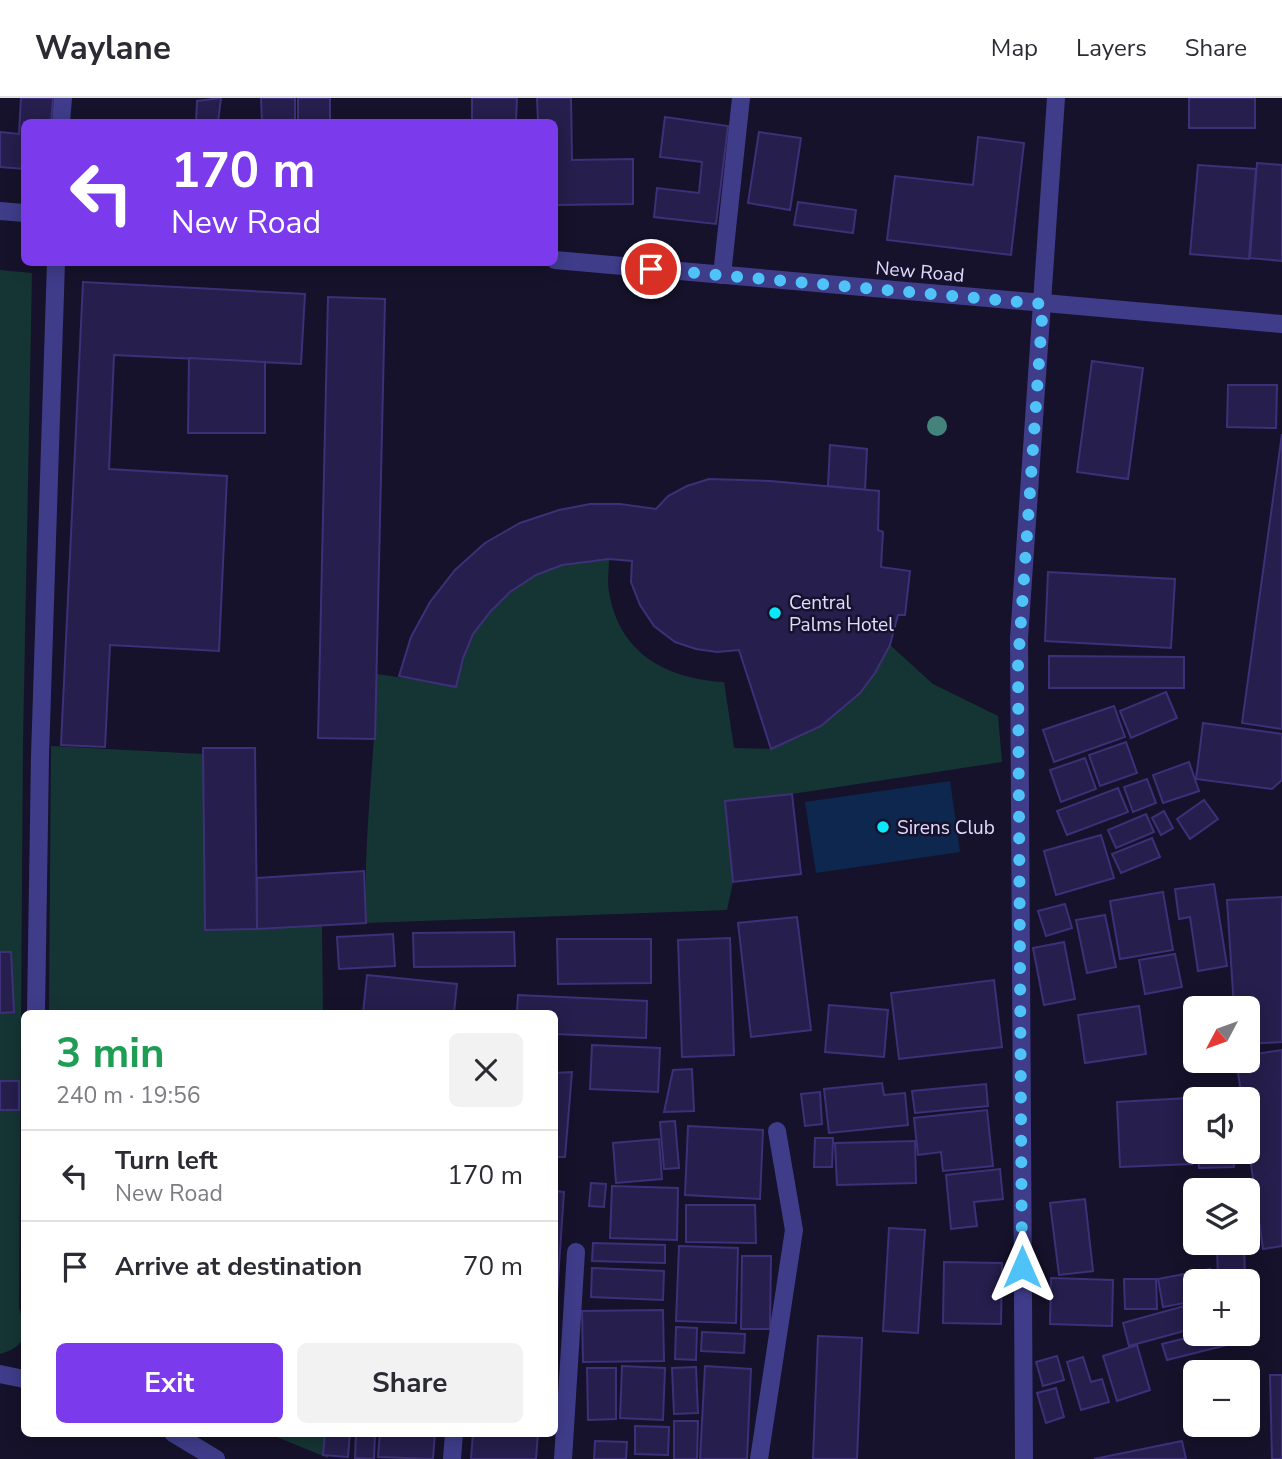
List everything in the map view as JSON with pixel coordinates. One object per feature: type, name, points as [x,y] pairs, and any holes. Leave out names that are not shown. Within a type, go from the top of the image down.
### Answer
[{"type":"street","points":[[61,119],[62,98]]},
{"type":"street","points":[[722,275],[741,98]]},
{"type":"street","points":[[1024,1459],[1018,691],[1020,624],[1056,98]]},
{"type":"street","points":[[0,211],[21,213]]},
{"type":"street","name":"New Road","points":[[558,260],[1282,324]]},
{"type":"street","points":[[36,1010],[41,742],[56,266]]},
{"type":"street","points":[[759,1459],[794,1230],[776,1130]]},
{"type":"street","points":[[563,1459],[576,1252]]},
{"type":"street","points":[[0,1374],[21,1378]]},
{"type":"street","points":[[180,1437],[216,1459]]},
{"type":"street","points":[[452,1459],[454,1437]]},
{"type":"green space","points":[[0,270],[32,273],[23,742],[19,1308],[21,1340],[16,1347],[0,1354]]},
{"type":"green space","points":[[609,559],[609,592],[614,613],[634,646],[665,668],[703,680],[724,682],[734,748],[772,749],[821,726],[860,693],[875,673],[890,645],[933,684],[998,716],[1002,762],[792,794],[725,801],[733,882],[727,910],[366,923],[366,861],[377,674],[456,686],[473,635],[499,601],[522,583],[560,565]]},
{"type":"green space","points":[[51,746],[203,754],[205,929],[322,926],[323,1010],[49,1010]]},
{"type":"green space","points":[[277,1437],[327,1437],[328,1458]]},
{"type":"water","name":"Sirens Club","points":[[950,781],[960,852],[816,873],[805,802]]},
{"type":"building","points":[[21,98],[53,98],[51,119],[21,119],[21,169],[0,167],[0,132],[19,134]]},
{"type":"building","points":[[221,98],[218,119],[196,119],[197,101]]},
{"type":"building","points":[[261,98],[295,98],[295,119],[262,119]]},
{"type":"building","points":[[298,98],[330,98],[330,119],[298,119]]},
{"type":"building","points":[[472,98],[517,98],[516,119],[472,119]]},
{"type":"building","points":[[537,98],[571,98],[572,160],[633,159],[633,204],[558,205],[558,119],[538,119]]},
{"type":"building","points":[[1189,98],[1255,98],[1255,128],[1189,128]]},
{"type":"building","points":[[665,117],[728,126],[716,224],[654,217],[657,188],[699,193],[702,162],[660,157]]},
{"type":"building","points":[[759,132],[801,138],[790,210],[748,203]]},
{"type":"building","points":[[978,137],[1024,143],[1011,255],[887,240],[895,176],[973,185]]},
{"type":"building","points":[[1257,163],[1282,165],[1282,261],[1250,258]]},
{"type":"building","points":[[1198,165],[1256,169],[1249,259],[1190,254]]},
{"type":"building","points":[[798,202],[856,210],[853,233],[794,225]]},
{"type":"building","points":[[83,282],[305,294],[301,364],[114,355],[109,469],[227,476],[219,651],[110,645],[105,747],[61,745]]},
{"type":"building","points":[[328,297],[385,299],[375,739],[318,738]]},
{"type":"building","points":[[189,358],[265,362],[265,433],[188,433]]},
{"type":"building","points":[[1092,361],[1143,368],[1128,479],[1077,472]]},
{"type":"building","points":[[1228,385],[1277,385],[1276,428],[1227,427]]},
{"type":"building","points":[[1282,434],[1282,729],[1242,723]]},
{"type":"building","points":[[830,445],[867,449],[865,490],[828,486]]},
{"type":"building","name":"Central Palms Hotel","points":[[709,479],[770,481],[879,491],[878,530],[883,532],[881,567],[910,571],[905,615],[898,615],[890,645],[875,673],[860,693],[821,726],[771,749],[739,650],[717,652],[696,649],[675,642],[654,626],[640,605],[631,582],[632,561],[609,559],[562,565],[536,575],[510,592],[473,634],[463,658],[456,687],[399,676],[411,637],[430,602],[455,570],[485,543],[520,523],[559,510],[590,504],[620,504],[656,509],[668,496]]},
{"type":"building","points":[[1048,572],[1175,579],[1171,648],[1045,641]]},
{"type":"building","points":[[1049,656],[1184,657],[1184,688],[1049,688]]},
{"type":"building","points":[[1166,692],[1177,718],[1131,738],[1120,711]]},
{"type":"building","points":[[1114,706],[1125,737],[1054,762],[1043,730]]},
{"type":"building","points":[[1203,723],[1282,734],[1282,780],[1272,789],[1196,779]]},
{"type":"building","points":[[1126,742],[1137,773],[1100,786],[1089,755]]},
{"type":"building","points":[[203,748],[255,748],[257,929],[205,930]]},
{"type":"building","points":[[1085,758],[1096,789],[1061,802],[1050,770]]},
{"type":"building","points":[[1189,762],[1199,791],[1163,803],[1153,775]]},
{"type":"building","points":[[1147,779],[1156,803],[1133,812],[1124,787]]},
{"type":"building","points":[[1118,788],[1128,812],[1067,835],[1057,811]]},
{"type":"building","points":[[792,794],[801,874],[733,882],[725,801]]},
{"type":"building","points":[[1204,800],[1218,819],[1190,839],[1177,819]]},
{"type":"building","points":[[1164,811],[1173,828],[1161,835],[1152,818]]},
{"type":"building","points":[[1146,814],[1154,832],[1116,848],[1108,830]]},
{"type":"building","points":[[1101,835],[1114,878],[1056,895],[1044,851]]},
{"type":"building","points":[[1152,838],[1160,857],[1121,873],[1112,854]]},
{"type":"building","points":[[364,871],[366,923],[257,929],[257,878]]},
{"type":"building","points":[[1214,884],[1227,966],[1198,971],[1190,917],[1179,919],[1175,889]]},
{"type":"building","points":[[1163,892],[1173,950],[1120,959],[1110,901]]},
{"type":"building","points":[[1282,897],[1282,1042],[1260,1043],[1260,996],[1233,996],[1227,900]]},
{"type":"building","points":[[1065,904],[1072,928],[1046,936],[1038,911]]},
{"type":"building","points":[[1105,915],[1116,967],[1087,973],[1076,920]]},
{"type":"building","points":[[797,917],[811,1030],[751,1037],[738,923]]},
{"type":"building","points":[[514,932],[515,966],[414,967],[413,933]]},
{"type":"building","points":[[393,934],[395,966],[339,969],[337,937]]},
{"type":"building","points":[[730,938],[734,1055],[682,1057],[678,940]]},
{"type":"building","points":[[557,939],[651,939],[651,983],[558,984]]},
{"type":"building","points":[[1064,942],[1075,999],[1044,1005],[1033,948]]},
{"type":"building","points":[[0,952],[11,952],[14,1012],[0,1013]]},
{"type":"building","points":[[1175,954],[1182,987],[1145,994],[1139,960]]},
{"type":"building","points":[[367,975],[457,984],[454,1010],[363,1010]]},
{"type":"building","points":[[994,980],[1002,1047],[899,1059],[891,993]]},
{"type":"building","points":[[518,995],[647,1001],[646,1038],[558,1034],[558,1010],[517,1010]]},
{"type":"building","points":[[829,1005],[888,1010],[884,1057],[825,1052]]},
{"type":"building","points":[[1139,1006],[1146,1054],[1085,1063],[1078,1015]]},
{"type":"building","points":[[592,1045],[660,1048],[658,1092],[590,1089]]},
{"type":"building","points":[[1282,1050],[1282,1246],[1263,1249],[1260,1228],[1260,1178],[1253,1178],[1251,1164],[1260,1164],[1260,1087],[1240,1087],[1238,1073],[1260,1073],[1260,1053]]},
{"type":"building","points":[[692,1069],[694,1111],[664,1112],[673,1070]]},
{"type":"building","points":[[572,1072],[565,1157],[558,1157],[558,1073]]},
{"type":"building","points":[[0,1081],[19,1081],[19,1110],[0,1110]]},
{"type":"building","points":[[882,1083],[884,1095],[905,1093],[908,1125],[829,1133],[824,1089]]},
{"type":"building","points":[[986,1084],[988,1106],[915,1113],[912,1091]]},
{"type":"building","points":[[820,1092],[822,1124],[805,1126],[801,1094]]},
{"type":"building","points":[[1183,1098],[1183,1164],[1192,1164],[1120,1167],[1117,1102]]},
{"type":"building","points":[[987,1110],[993,1166],[943,1171],[941,1152],[918,1155],[914,1118]]},
{"type":"building","points":[[675,1121],[679,1168],[664,1169],[660,1122]]},
{"type":"building","points":[[688,1126],[763,1130],[760,1199],[685,1195]]},
{"type":"building","points":[[815,1138],[833,1138],[832,1167],[814,1167]]},
{"type":"building","points":[[659,1139],[662,1179],[616,1183],[613,1143]]},
{"type":"building","points":[[915,1141],[916,1183],[837,1185],[835,1143]]},
{"type":"building","points":[[1199,1164],[1234,1164],[1234,1167],[1199,1168]]},
{"type":"building","points":[[1000,1169],[1003,1199],[974,1202],[977,1226],[951,1229],[946,1175]]},
{"type":"building","points":[[591,1183],[606,1184],[604,1207],[589,1206]]},
{"type":"building","points":[[612,1186],[678,1188],[677,1240],[610,1238]]},
{"type":"building","points":[[558,1191],[564,1192],[558,1280]]},
{"type":"building","points":[[1085,1199],[1093,1271],[1059,1275],[1050,1203]]},
{"type":"building","points":[[686,1205],[755,1205],[756,1243],[686,1242]]},
{"type":"building","points":[[889,1228],[925,1230],[918,1333],[883,1331]]},
{"type":"building","points":[[593,1243],[665,1245],[665,1263],[592,1261]]},
{"type":"building","points":[[679,1246],[738,1248],[736,1323],[676,1321]]},
{"type":"building","points":[[1217,1255],[1244,1255],[1245,1269],[1218,1269]]},
{"type":"building","points":[[742,1256],[771,1256],[770,1329],[741,1329]]},
{"type":"building","points":[[944,1262],[1002,1263],[1001,1324],[943,1323]]},
{"type":"building","points":[[592,1268],[664,1271],[663,1300],[591,1297]]},
{"type":"building","points":[[1183,1274],[1183,1303],[1163,1307],[1158,1279]]},
{"type":"building","points":[[1051,1278],[1113,1280],[1112,1326],[1050,1324]]},
{"type":"building","points":[[1124,1279],[1156,1279],[1157,1309],[1125,1309]]},
{"type":"building","points":[[1183,1306],[1183,1331],[1129,1346],[1123,1323]]},
{"type":"building","points":[[663,1310],[664,1361],[583,1362],[582,1311]]},
{"type":"building","points":[[676,1327],[697,1328],[696,1360],[675,1359]]},
{"type":"building","points":[[702,1332],[745,1334],[744,1353],[701,1351]]},
{"type":"building","points":[[818,1336],[862,1338],[857,1459],[813,1459]]},
{"type":"building","points":[[1183,1339],[1183,1346],[1223,1346],[1167,1360],[1162,1344]]},
{"type":"building","points":[[1137,1345],[1150,1390],[1117,1401],[1103,1356]]},
{"type":"building","points":[[1057,1356],[1064,1380],[1043,1386],[1036,1362]]},
{"type":"building","points":[[1083,1357],[1091,1382],[1102,1379],[1109,1402],[1081,1410],[1067,1362]]},
{"type":"building","points":[[622,1366],[665,1368],[663,1420],[620,1418]]},
{"type":"building","points":[[705,1366],[751,1369],[747,1459],[700,1459]]},
{"type":"building","points":[[696,1367],[698,1413],[674,1414],[672,1368]]},
{"type":"building","points":[[587,1368],[616,1368],[616,1419],[588,1420]]},
{"type":"building","points":[[1270,1375],[1282,1375],[1282,1459],[1272,1459]]},
{"type":"building","points":[[1056,1388],[1064,1417],[1046,1423],[1037,1393]]},
{"type":"building","points":[[674,1421],[698,1421],[697,1459],[674,1459]]},
{"type":"building","points":[[635,1426],[669,1427],[668,1455],[635,1454]]},
{"type":"building","points":[[325,1437],[350,1437],[348,1457],[323,1455]]},
{"type":"building","points":[[356,1437],[375,1437],[374,1459],[355,1458]]},
{"type":"building","points":[[380,1437],[435,1437],[433,1459],[378,1457]]},
{"type":"building","points":[[473,1437],[538,1437],[536,1459],[471,1459]]},
{"type":"building","points":[[595,1441],[627,1442],[626,1459],[594,1459]]},
{"type":"building","points":[[1182,1441],[1186,1459],[1094,1459]]},
{"type":"place","name":"Central Palms Hotel","points":[[775,613]]},
{"type":"place","name":"Sirens Club","points":[[883,827]]},
{"type":"route","points":[[651,269],[1043,304],[1018,664],[1022,1267]]}]
